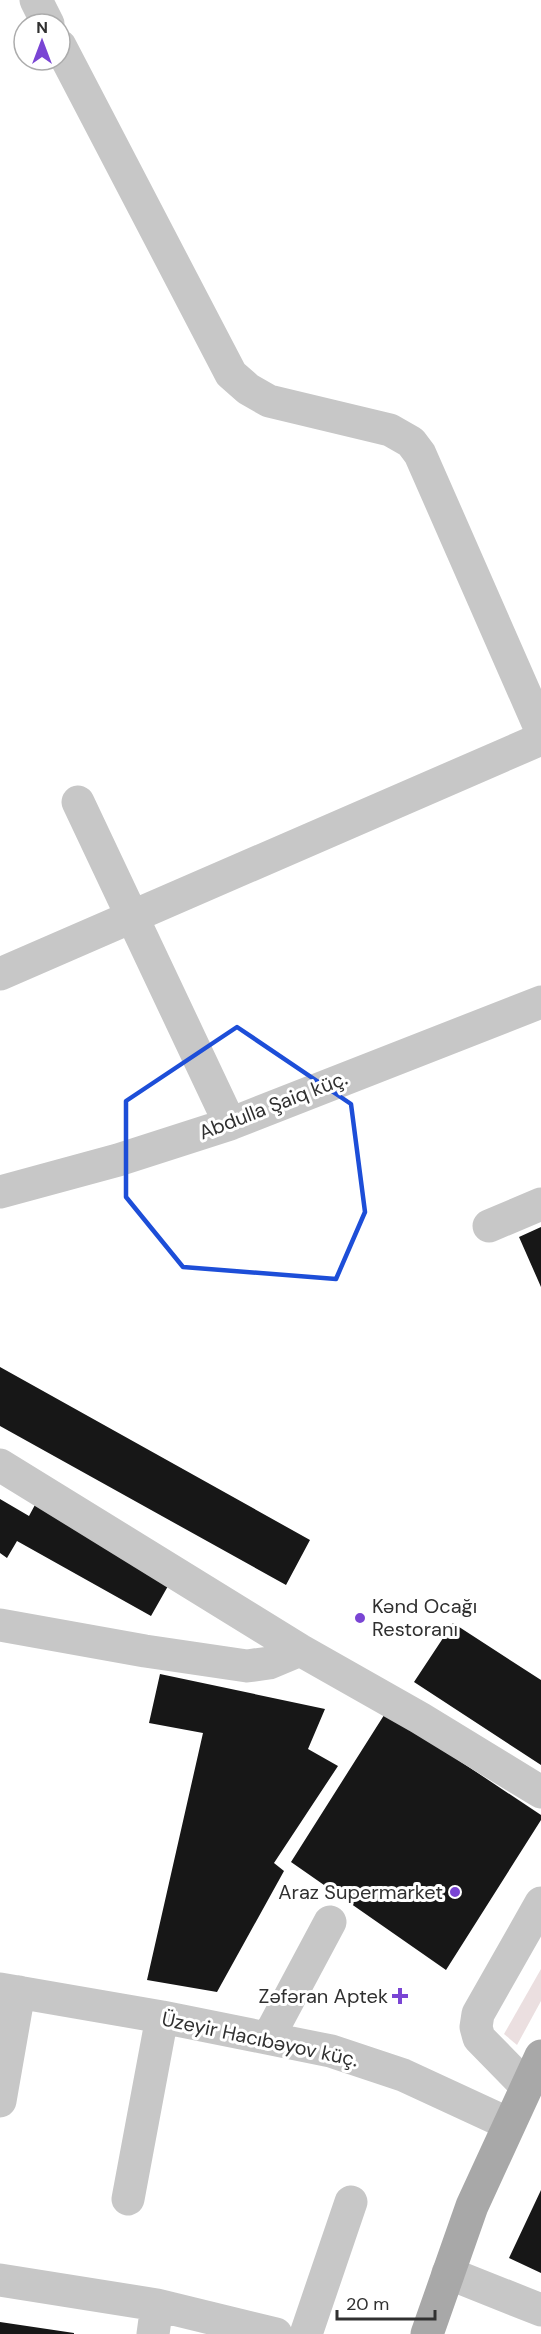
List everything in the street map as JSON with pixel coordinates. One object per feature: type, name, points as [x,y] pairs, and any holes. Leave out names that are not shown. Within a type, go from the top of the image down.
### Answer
[{"type":"main road","points":[[427,2334],[472,2206],[541,2056]]},
{"type":"street","points":[[72,69],[231,374],[248,389],[269,400],[390,430],[411,442],[420,454],[541,730]]},
{"type":"street","points":[[0,974],[541,739]]},
{"type":"street","points":[[78,802],[230,1124]]},
{"type":"street","name":"Abdulla Şaiq küç.","points":[[0,1192],[118,1160],[230,1124],[541,1002]]},
{"type":"street","points":[[489,1226],[541,1204]]},
{"type":"street","points":[[0,1465],[300,1650],[420,1718],[541,1792]]},
{"type":"street","points":[[0,1625],[247,1666],[269,1663],[300,1650]]},
{"type":"street","points":[[526,2086],[479,2038],[476,2027],[478,2014],[541,1903]]},
{"type":"street","points":[[268,2038],[330,1922]]},
{"type":"street","points":[[0,2101],[10,1990]]},
{"type":"street","name":"Üzeyir Hacıbəyov küç.","points":[[10,1990],[331,2050],[403,2075],[509,2124]]},
{"type":"street","points":[[128,2199],[162,2017]]},
{"type":"street","points":[[306,2334],[351,2202]]},
{"type":"street","points":[[448,2273],[541,2310]]},
{"type":"street","points":[[0,2280],[155,2320],[276,2334]]},
{"type":"highlighted area","points":[[237,1027],[351,1104],[365,1212],[336,1279],[183,1267],[126,1197],[126,1101]]},
{"type":"shaded area","points":[[541,1969],[541,2001],[517,2045],[504,2034]]},
{"type":"building","points":[[541,1227],[541,1287],[519,1237]]},
{"type":"building","points":[[0,1367],[310,1540],[286,1585],[0,1426]]},
{"type":"building","points":[[0,1499],[29,1516],[36,1503],[172,1579],[151,1616],[17,1541],[7,1558],[0,1553]]},
{"type":"building","points":[[453,1623],[541,1680],[541,1765],[414,1682]]},
{"type":"building","points":[[160,1674],[325,1709],[308,1749],[338,1766],[274,1863],[284,1871],[217,1992],[147,1980],[203,1733],[149,1723]]},
{"type":"building","points":[[386,1712],[541,1815],[541,1820],[446,1970],[291,1862]]},
{"type":"building","points":[[541,2190],[541,2273],[509,2258]]},
{"type":"building","points":[[0,2322],[74,2333],[74,2334],[0,2334]]},
{"type":"place","name":"Kənd Ocağı Restoranı","points":[[360,1618]]},
{"type":"place","name":"Araz Supermarket","points":[[455,1892]]},
{"type":"place","name":"Zəfəran Aptek","points":[[400,1996]]}]
